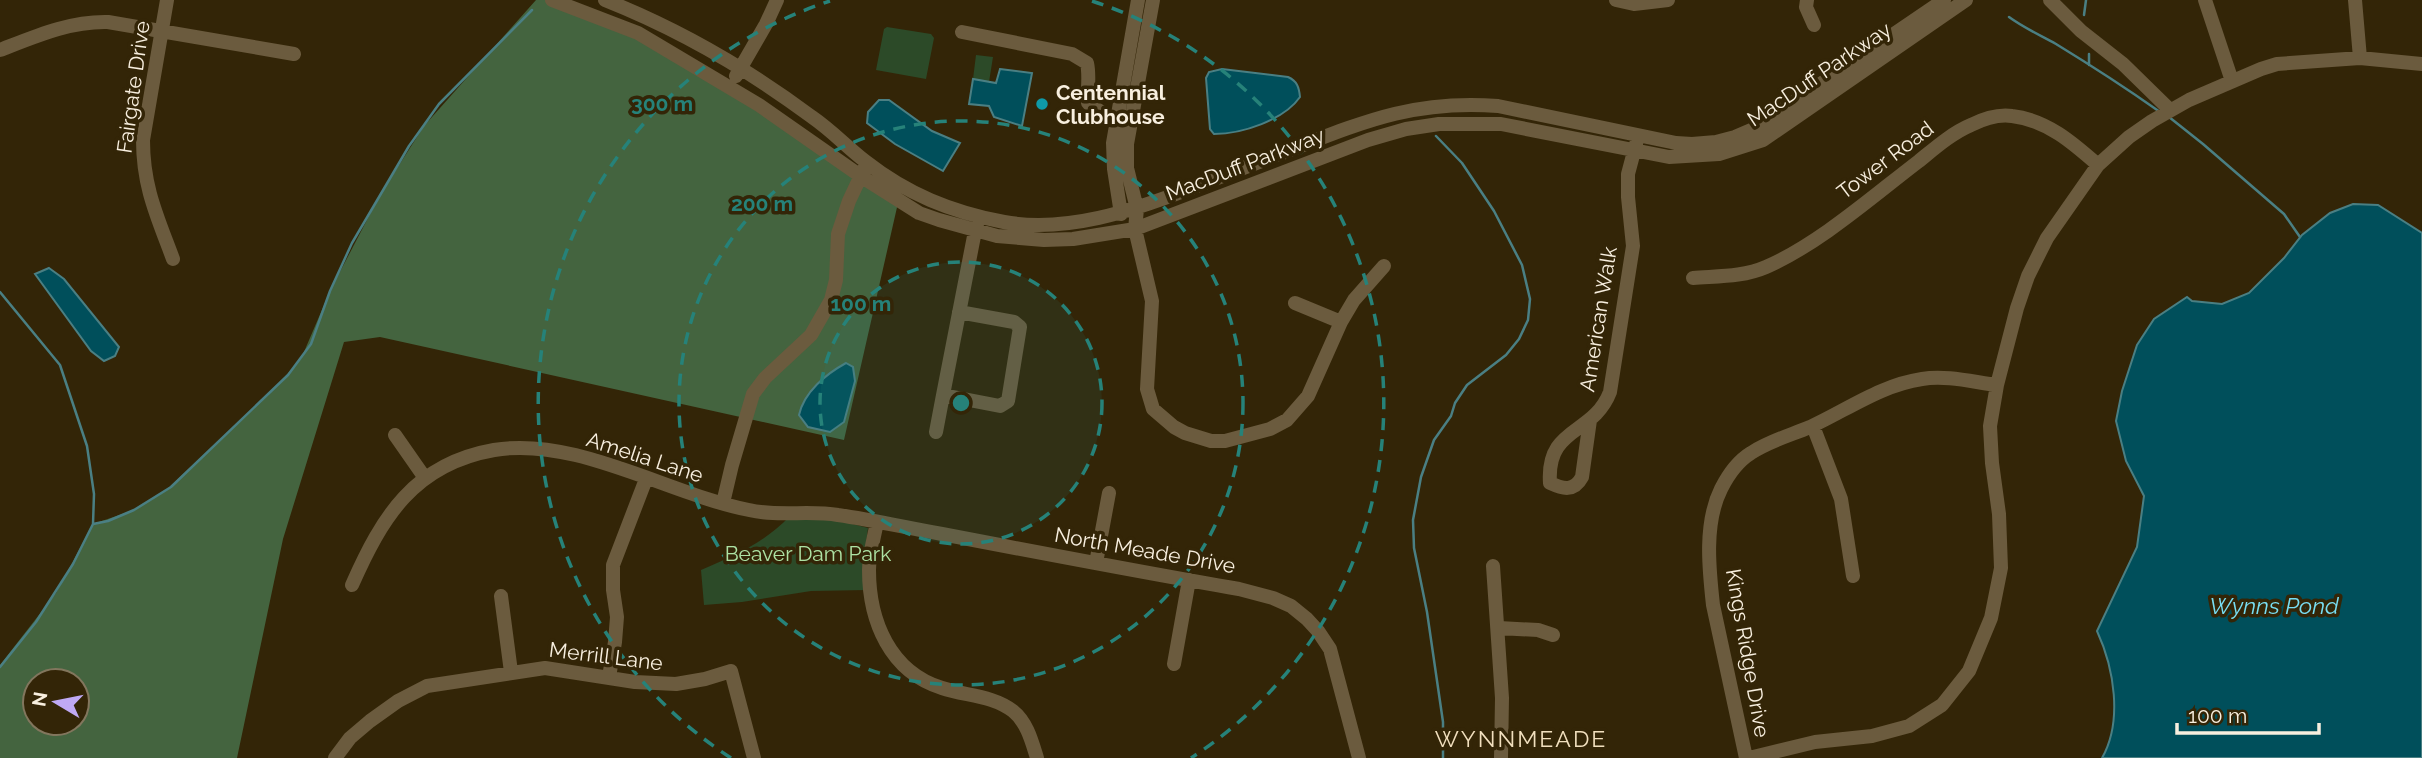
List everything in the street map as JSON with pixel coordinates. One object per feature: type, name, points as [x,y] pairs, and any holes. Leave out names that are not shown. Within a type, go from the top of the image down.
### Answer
[{"type":"street","name":"Fairgate Drive","points":[[167,0],[143,140],[143,163],[146,186],[173,259]]},
{"type":"street","name":"MacDuff Parkway","points":[[552,0],[638,33],[730,87],[919,213],[975,231],[1020,240],[1073,239],[1135,229],[1368,140],[1406,129],[1439,124],[1501,124],[1669,157],[1695,157],[1729,151],[1763,140],[1966,0]]},
{"type":"street","name":"MacDuff Parkway","points":[[605,0],[642,15],[740,69],[814,118],[866,162],[923,199],[946,208],[1023,225],[1121,214],[1378,117],[1436,106],[1498,106],[1639,136],[1692,144],[1735,138],[1777,115],[1944,0]]},
{"type":"street","points":[[730,87],[777,0]]},
{"type":"street","points":[[1138,0],[1123,125],[1127,167],[1137,209],[1135,229],[1153,301],[1147,389],[1153,409],[1185,433],[1211,440],[1225,441],[1252,436],[1280,425],[1308,396],[1341,322],[1354,300],[1384,266]]},
{"type":"street","points":[[1135,229],[1121,214],[1113,143],[1123,125],[1153,0]]},
{"type":"street","points":[[1616,0],[1633,4],[1668,0]]},
{"type":"street","points":[[1807,0],[1806,7],[1814,25]]},
{"type":"street","points":[[2050,0],[2171,110]]},
{"type":"street","points":[[2204,0],[2232,81]]},
{"type":"street","points":[[2355,0],[2360,58]]},
{"type":"street","points":[[0,50],[88,21],[162,30],[294,54]]},
{"type":"street","points":[[962,32],[1072,54],[1087,63],[1088,103],[1123,125]]},
{"type":"street","points":[[1748,758],[1815,742],[1872,736],[1909,726],[1942,705],[1969,671],[1991,618],[2001,568],[2000,514],[1992,463],[1990,426],[1997,385],[2028,276],[2048,238],[2098,165],[2129,137],[2171,110],[2232,81],[2277,64],[2360,58],[2422,64]]},
{"type":"street","name":"Tower Road","points":[[1693,278],[1741,275],[1783,259],[1811,242],[1959,131],[1984,120],[2012,116],[2041,123],[2098,165]]},
{"type":"street","name":"American Walk","points":[[1590,420],[1582,477],[1578,484],[1574,488],[1564,489],[1550,483],[1554,452],[1561,440],[1590,420],[1605,404],[1610,392],[1633,246],[1628,174],[1639,136]]},
{"type":"street","points":[[723,503],[753,394],[772,371],[811,335],[831,300],[836,280],[838,234],[866,162]]},
{"type":"street","points":[[936,432],[980,216]]},
{"type":"street","points":[[1295,303],[1341,322]]},
{"type":"street","points":[[943,396],[1000,406],[1009,401],[1020,327],[1014,322],[959,312]]},
{"type":"street","name":"Kings Ridge Drive","points":[[1748,758],[1713,605],[1711,530],[1716,504],[1727,479],[1741,460],[1753,452],[1813,426],[1892,386],[1940,378],[1997,385]]},
{"type":"street","points":[[1813,426],[1840,499],[1853,576]]},
{"type":"street","points":[[395,435],[425,478]]},
{"type":"street","name":"Amelia Lane","points":[[352,585],[375,535],[402,497],[425,478],[458,461],[494,450],[524,448],[588,457],[646,479],[749,511],[820,513]]},
{"type":"street","points":[[609,677],[617,617],[613,565],[646,479]]},
{"type":"street","points":[[1096,563],[1109,493]]},
{"type":"street","name":"North Meade Drive","points":[[820,513],[1273,597],[1307,618],[1330,649],[1359,758]]},
{"type":"street","points":[[877,522],[871,554],[871,590],[881,635],[893,657],[902,667],[924,682],[986,697],[1013,711],[1025,726],[1037,758]]},
{"type":"street","points":[[1493,566],[1502,698],[1501,758]]},
{"type":"street","points":[[1174,664],[1189,580]]},
{"type":"street","points":[[501,596],[511,671]]},
{"type":"street","points":[[1499,628],[1538,629],[1553,635]]},
{"type":"street","name":"Merrill Lane","points":[[335,758],[350,738],[370,721],[398,701],[427,686],[511,671],[545,668],[635,682],[676,684],[731,671],[754,758]]},
{"type":"green space","points":[[536,0],[552,0],[638,33],[898,203],[844,440],[380,337],[344,342],[283,539],[237,758],[0,758],[0,665],[56,593],[93,524],[134,510],[164,492],[270,393],[301,359],[330,291],[380,195],[424,126]]},
{"type":"green space","points":[[887,27],[931,34],[934,38],[926,79],[876,70],[884,29]]},
{"type":"green space","points":[[976,55],[993,57],[989,82],[973,79]]},
{"type":"green space","name":"Beaver Dam Park","points":[[818,515],[868,528],[864,559],[867,590],[811,591],[704,605],[701,570],[760,541],[790,516]]},
{"type":"water","points":[[1000,69],[1032,73],[1022,126],[994,117],[989,106],[969,104],[973,79],[996,83]]},
{"type":"water","points":[[1222,69],[1288,77],[1297,85],[1300,97],[1273,119],[1249,128],[1214,134],[1210,129],[1206,78],[1209,72]]},
{"type":"water","points":[[879,100],[889,100],[932,131],[960,143],[943,171],[895,144],[867,123],[868,112]]},
{"type":"water","name":"Wynns Pond","points":[[2353,204],[2378,205],[2422,233],[2422,758],[2102,758],[2112,728],[2114,694],[2108,661],[2097,631],[2137,547],[2144,496],[2126,461],[2116,421],[2122,391],[2137,345],[2154,319],[2187,297],[2192,301],[2222,304],[2249,293],[2284,258],[2302,235],[2330,213]]},
{"type":"water","points":[[49,268],[64,279],[119,347],[115,356],[104,361],[91,351],[35,274]]},
{"type":"water","points":[[846,363],[853,367],[855,381],[844,422],[830,432],[808,427],[799,415],[806,399],[824,378]]},
{"type":"waterway","points":[[2084,15],[2086,0]]},
{"type":"waterway","points":[[93,524],[134,510],[171,487],[288,375],[311,344],[330,291],[352,243],[409,146],[439,104],[532,10]]},
{"type":"waterway","points":[[2009,17],[2056,44],[2160,112]]},
{"type":"waterway","points":[[2089,54],[2089,65]]},
{"type":"waterway","points":[[2169,117],[2284,214],[2300,237]]},
{"type":"waterway","points":[[1436,136],[1462,163],[1494,211],[1522,265],[1530,299],[1528,320],[1519,339],[1506,355],[1467,385],[1455,403],[1451,416],[1434,440],[1421,477],[1413,520],[1414,548],[1427,612],[1443,722],[1443,758]]},
{"type":"waterway","points":[[0,292],[60,365],[87,446],[94,494],[93,524],[73,564],[36,622],[0,667]]},
{"type":"place","name":"Centennial Clubhouse","points":[[1042,104]]},
{"type":"district","name":"WYNNMEADE","points":[[1521,738]]}]
